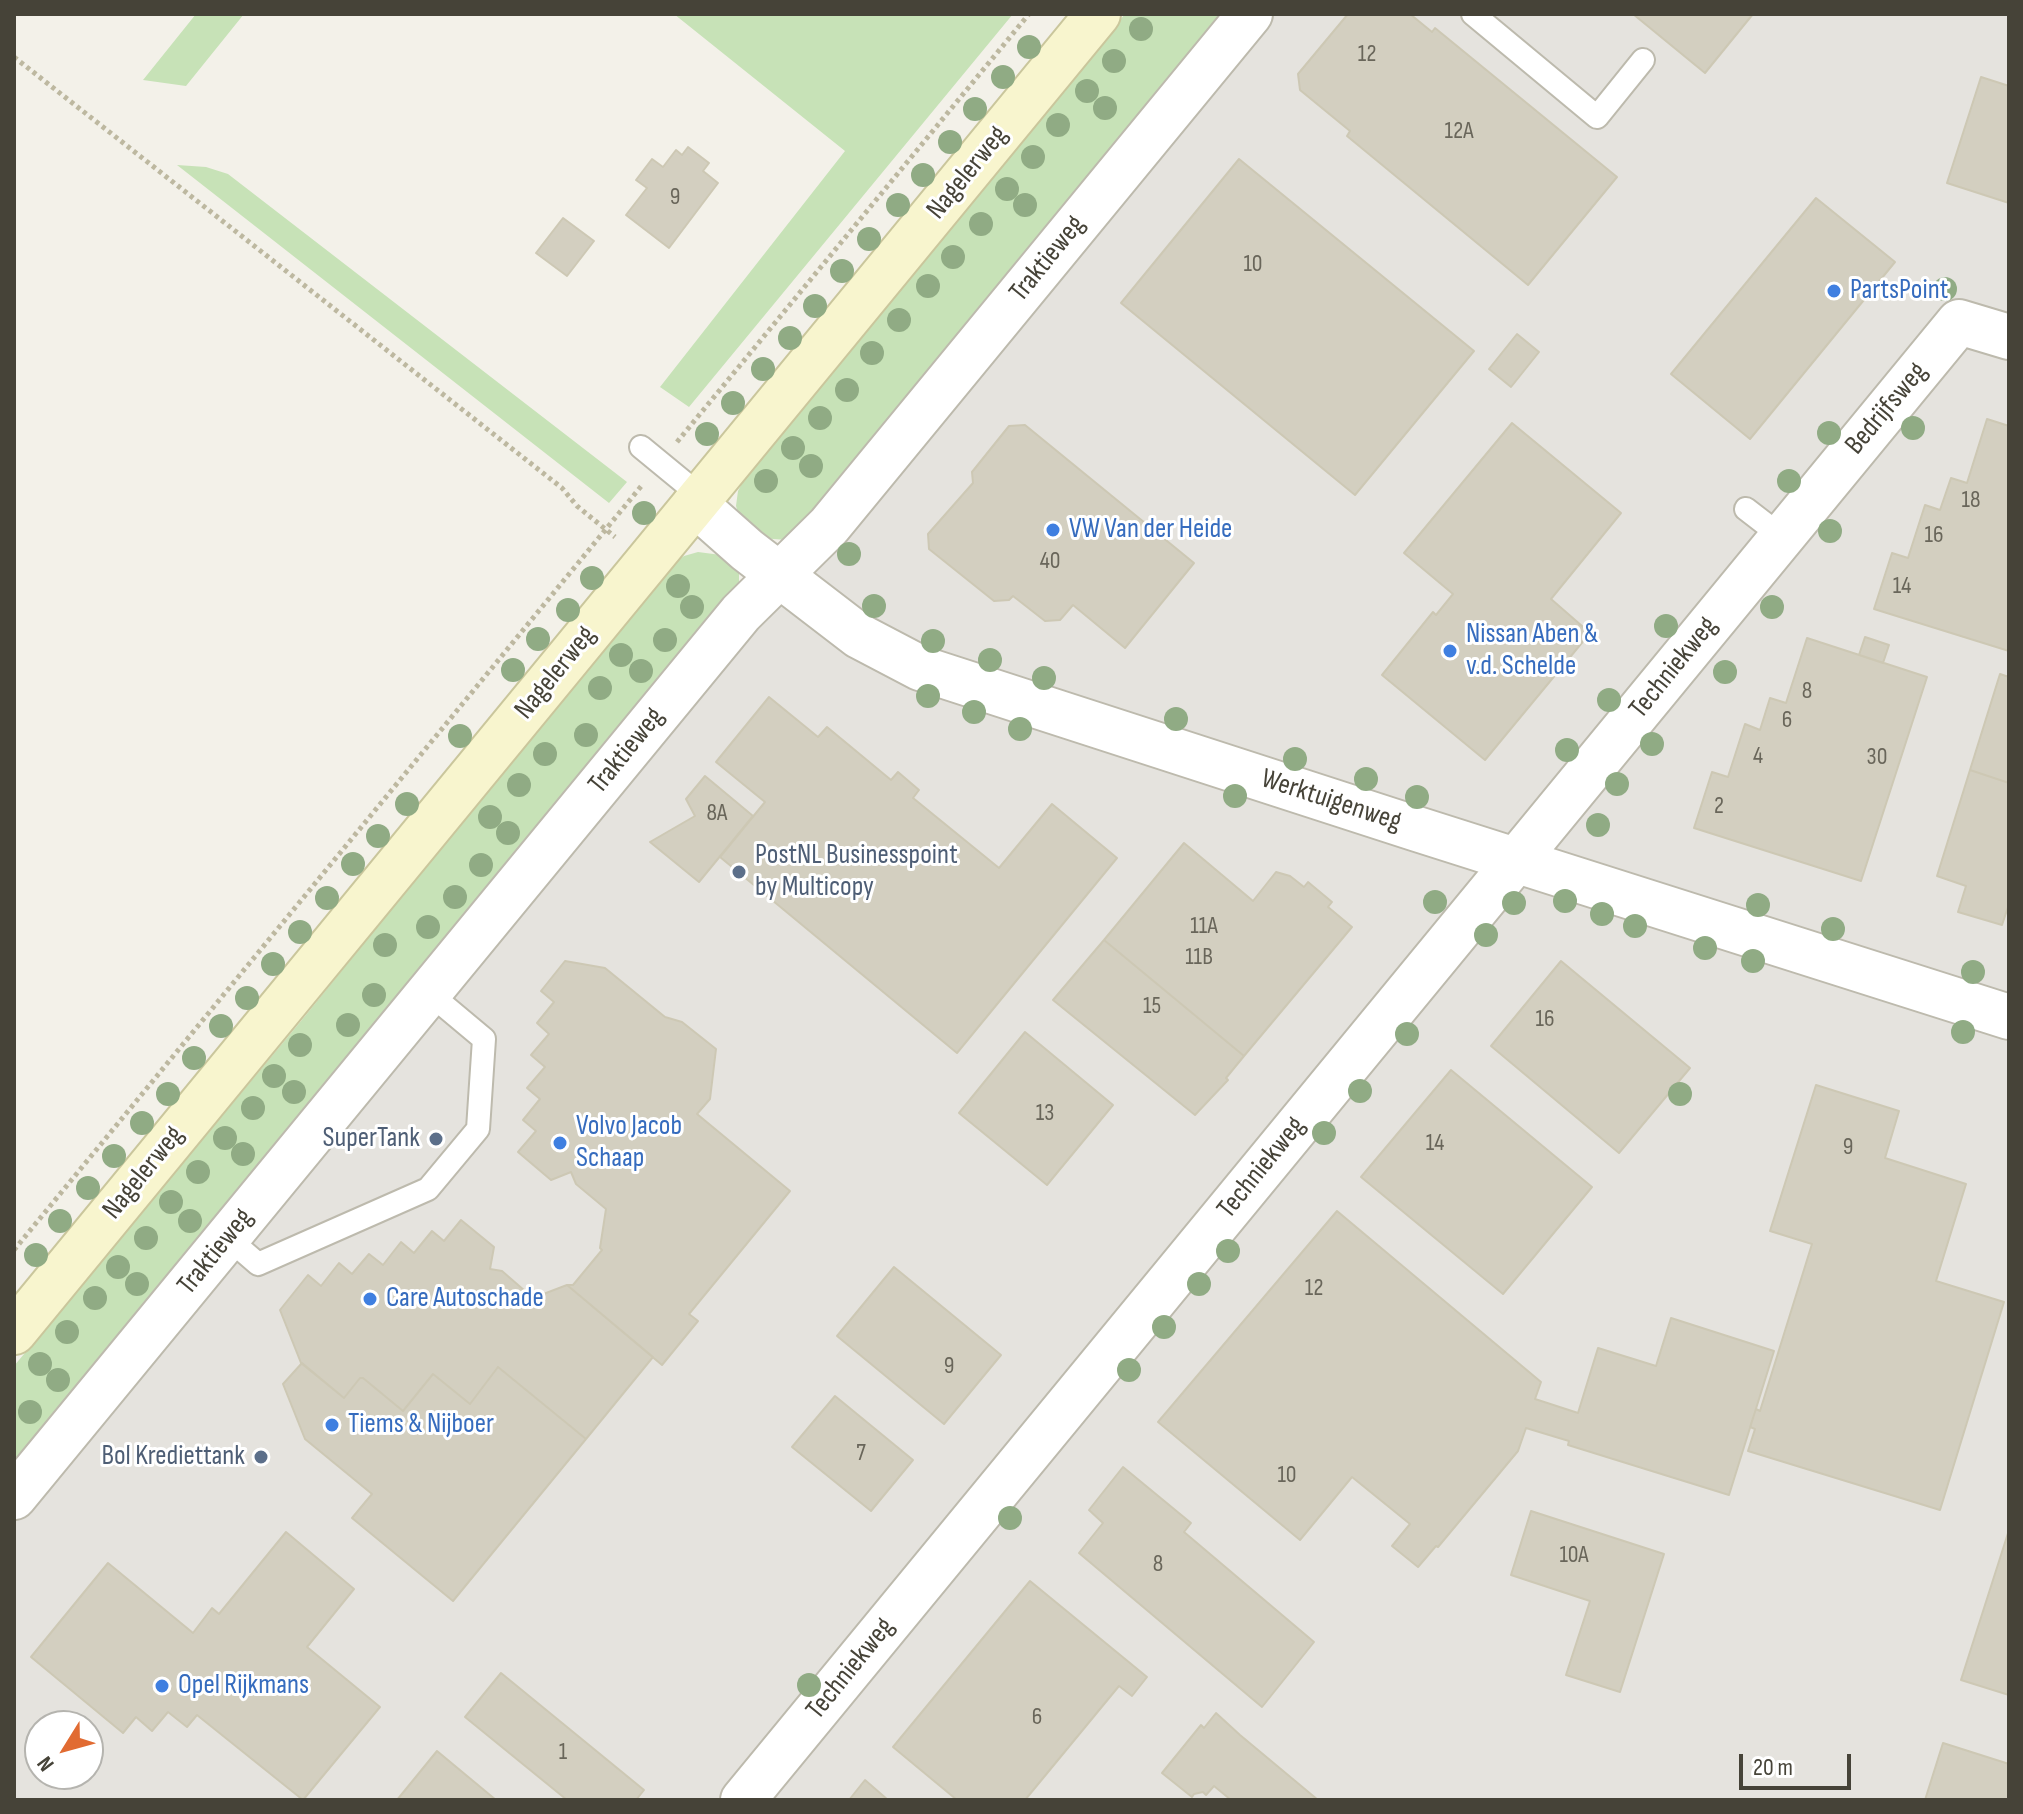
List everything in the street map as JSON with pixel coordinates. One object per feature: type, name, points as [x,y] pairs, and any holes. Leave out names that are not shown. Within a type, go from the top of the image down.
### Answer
[{"type":"main road","name":"Nagelerweg","points":[[14,1332],[1098,14]]},
{"type":"street","name":"Traktieweg","points":[[14,1497],[735,620],[829,526],[1213,74],[1250,14]]},
{"type":"street","name":"Bedrijfsweg","points":[[1781,536],[1959,322],[2009,337]]},
{"type":"street","name":"Werktuigenweg","points":[[695,504],[779,575],[859,636],[920,668],[2009,1017]]},
{"type":"street","name":"Techniekweg","points":[[743,1800],[1781,536]]},
{"type":"lane","points":[[1473,14],[1597,117],[1643,60]]},
{"type":"lane","points":[[641,447],[686,484],[695,504]]},
{"type":"lane","points":[[1746,509],[1781,536]]},
{"type":"lane","points":[[228,1238],[258,1264],[428,1189],[478,1129],[484,1039],[429,993]]},
{"type":"path","points":[[14,1250],[1029,14]]},
{"type":"path","points":[[14,57],[562,488],[577,506],[613,535]]},
{"type":"shaded area","points":[[1241,14],[2009,14],[2009,1800],[14,1800],[14,1433]]},
{"type":"green space","points":[[196,14],[244,14],[186,86],[143,80]]},
{"type":"green space","points":[[674,14],[1013,14],[689,407],[660,387],[845,151]]},
{"type":"green space","points":[[1125,14],[1228,14],[815,515],[787,540],[760,538],[740,519],[736,506],[738,491],[748,471]]},
{"type":"green space","points":[[177,165],[206,167],[228,174],[627,482],[609,503]]},
{"type":"green space","points":[[698,552],[721,555],[739,570],[739,587],[14,1471],[14,1366],[301,1021],[669,566],[684,556]]},
{"type":"building","points":[[1348,14],[1410,14],[1432,32],[1435,28],[1617,177],[1528,285],[1347,136],[1350,131],[1300,90],[1298,74]]},
{"type":"building","points":[[1633,14],[1753,14],[1705,73]]},
{"type":"building","points":[[1981,77],[2009,86],[2009,203],[1947,183]]},
{"type":"building","points":[[688,147],[709,163],[703,171],[718,183],[669,248],[626,215],[647,188],[636,180],[652,159],[663,167],[676,150],[682,155]]},
{"type":"building","points":[[1239,159],[1474,351],[1355,495],[1121,303]]},
{"type":"building","points":[[1816,198],[1895,262],[1750,439],[1671,374]]},
{"type":"building","points":[[563,218],[594,241],[567,276],[536,253]]},
{"type":"building","points":[[1517,334],[1539,352],[1511,387],[1489,369]]},
{"type":"building","points":[[1987,419],[2009,426],[2009,651],[1874,609],[1892,553],[1908,558],[1925,505],[1940,510],[1951,478],[1967,483]]},
{"type":"building","points":[[1512,423],[1621,513],[1551,599],[1590,633],[1485,760],[1382,675],[1433,612],[1436,615],[1453,594],[1404,553]]},
{"type":"building","points":[[1025,425],[1194,563],[1125,648],[1073,605],[1060,620],[1045,621],[1013,596],[1009,600],[994,601],[929,549],[928,534],[973,483],[972,472],[1009,426]]},
{"type":"building","points":[[1865,637],[1889,645],[1883,663],[1859,655]]},
{"type":"building","points":[[1807,638],[1927,677],[1861,881],[1694,828],[1712,772],[1728,777],[1745,724],[1760,730],[1770,698],[1786,703]]},
{"type":"building","points":[[2000,674],[2009,677],[2009,783],[1970,770]]},
{"type":"building","points":[[769,697],[818,737],[827,727],[891,780],[898,772],[919,790],[913,798],[999,868],[1052,804],[1117,858],[957,1053],[720,857],[765,802],[716,762]]},
{"type":"building","points":[[1970,770],[2009,783],[2009,904],[2002,925],[1958,912],[1966,886],[1937,876]]},
{"type":"building","points":[[705,776],[753,816],[699,882],[650,842],[695,816],[686,799]]},
{"type":"building","points":[[1184,843],[1253,901],[1276,872],[1290,876],[1304,887],[1308,882],[1332,902],[1328,907],[1352,927],[1244,1056],[1104,940]]},
{"type":"building","points":[[1104,940],[1244,1056],[1226,1078],[1228,1080],[1195,1115],[1053,1000]]},
{"type":"building","points":[[565,961],[605,968],[665,1017],[682,1022],[716,1049],[710,1099],[697,1114],[790,1191],[689,1314],[698,1321],[662,1365],[567,1285],[573,1285],[602,1250],[606,1209],[576,1184],[571,1172],[551,1180],[518,1152],[536,1131],[523,1120],[540,1099],[527,1088],[545,1067],[531,1055],[549,1034],[537,1023],[554,1002],[541,991]]},
{"type":"building","points":[[1561,961],[1690,1068],[1619,1153],[1491,1046]]},
{"type":"building","points":[[1025,1032],[1113,1105],[1047,1185],[959,1113]]},
{"type":"building","points":[[1451,1070],[1592,1187],[1503,1294],[1361,1177]]},
{"type":"building","points":[[1816,1085],[1899,1111],[1885,1158],[1966,1184],[1936,1281],[2004,1302],[1940,1510],[1748,1451],[1755,1429],[1750,1427],[1756,1409],[1760,1411],[1812,1244],[1770,1231]]},
{"type":"building","points":[[1337,1211],[1541,1382],[1535,1399],[1578,1413],[1598,1348],[1656,1366],[1671,1318],[1774,1351],[1729,1495],[1568,1445],[1569,1441],[1526,1428],[1518,1451],[1418,1567],[1392,1546],[1410,1524],[1352,1477],[1300,1540],[1158,1422]]},
{"type":"building","points":[[461,1220],[494,1247],[490,1269],[502,1271],[533,1298],[567,1285],[653,1357],[586,1439],[498,1367],[470,1404],[433,1374],[403,1411],[363,1378],[344,1398],[301,1363],[280,1310],[308,1275],[321,1286],[339,1263],[352,1274],[369,1254],[383,1265],[401,1242],[414,1253],[432,1231],[444,1241]]},
{"type":"building","points":[[894,1267],[1001,1355],[944,1424],[837,1336]]},
{"type":"building","points":[[302,1363],[344,1398],[363,1378],[403,1411],[433,1374],[470,1404],[498,1367],[586,1439],[453,1601],[352,1518],[372,1494],[305,1439],[283,1384]]},
{"type":"building","points":[[835,1396],[913,1460],[871,1511],[792,1447]]},
{"type":"building","points":[[1123,1467],[1191,1523],[1184,1532],[1314,1642],[1262,1707],[1079,1553],[1103,1523],[1089,1510]]},
{"type":"building","points":[[1531,1511],[1664,1554],[1620,1692],[1566,1675],[1590,1601],[1511,1575]]},
{"type":"building","points":[[2009,1530],[2009,1695],[1961,1680]]},
{"type":"building","points":[[286,1532],[354,1589],[307,1647],[380,1707],[303,1800],[197,1715],[187,1727],[168,1712],[152,1731],[136,1717],[123,1733],[104,1717],[104,1710],[95,1710],[31,1657],[108,1563],[193,1633],[212,1608],[219,1614]]},
{"type":"building","points":[[1030,1581],[1147,1677],[1132,1696],[1119,1686],[1025,1800],[957,1800],[893,1747]]},
{"type":"building","points":[[501,1673],[644,1790],[636,1800],[567,1800],[465,1717]]},
{"type":"building","points":[[1216,1713],[1318,1800],[1231,1800],[1214,1786],[1206,1795],[1203,1792],[1192,1797],[1162,1773],[1201,1725],[1204,1728]]},
{"type":"building","points":[[1943,1743],[2009,1764],[2009,1800],[1925,1800]]},
{"type":"building","points":[[437,1751],[496,1800],[397,1800]]},
{"type":"building","points":[[865,1780],[888,1800],[849,1800]]},
{"type":"place","name":"PartsPoint","points":[[1834,291]]},
{"type":"place","name":"VW Van der Heide","points":[[1053,530]]},
{"type":"place","name":"Nissan Aben & v.d. Schelde","points":[[1450,651]]},
{"type":"place","name":"PostNL Businesspoint by Multicopy","points":[[739,872]]},
{"type":"place","name":"SuperTank","points":[[436,1139]]},
{"type":"place","name":"Volvo Jacob Schaap","points":[[560,1143]]},
{"type":"place","name":"Care Autoschade","points":[[370,1299]]},
{"type":"place","name":"Tiems & Nijboer","points":[[332,1425]]},
{"type":"place","name":"Bol Krediettank","points":[[261,1457]]},
{"type":"place","name":"Opel Rijkmans","points":[[162,1686]]}]
